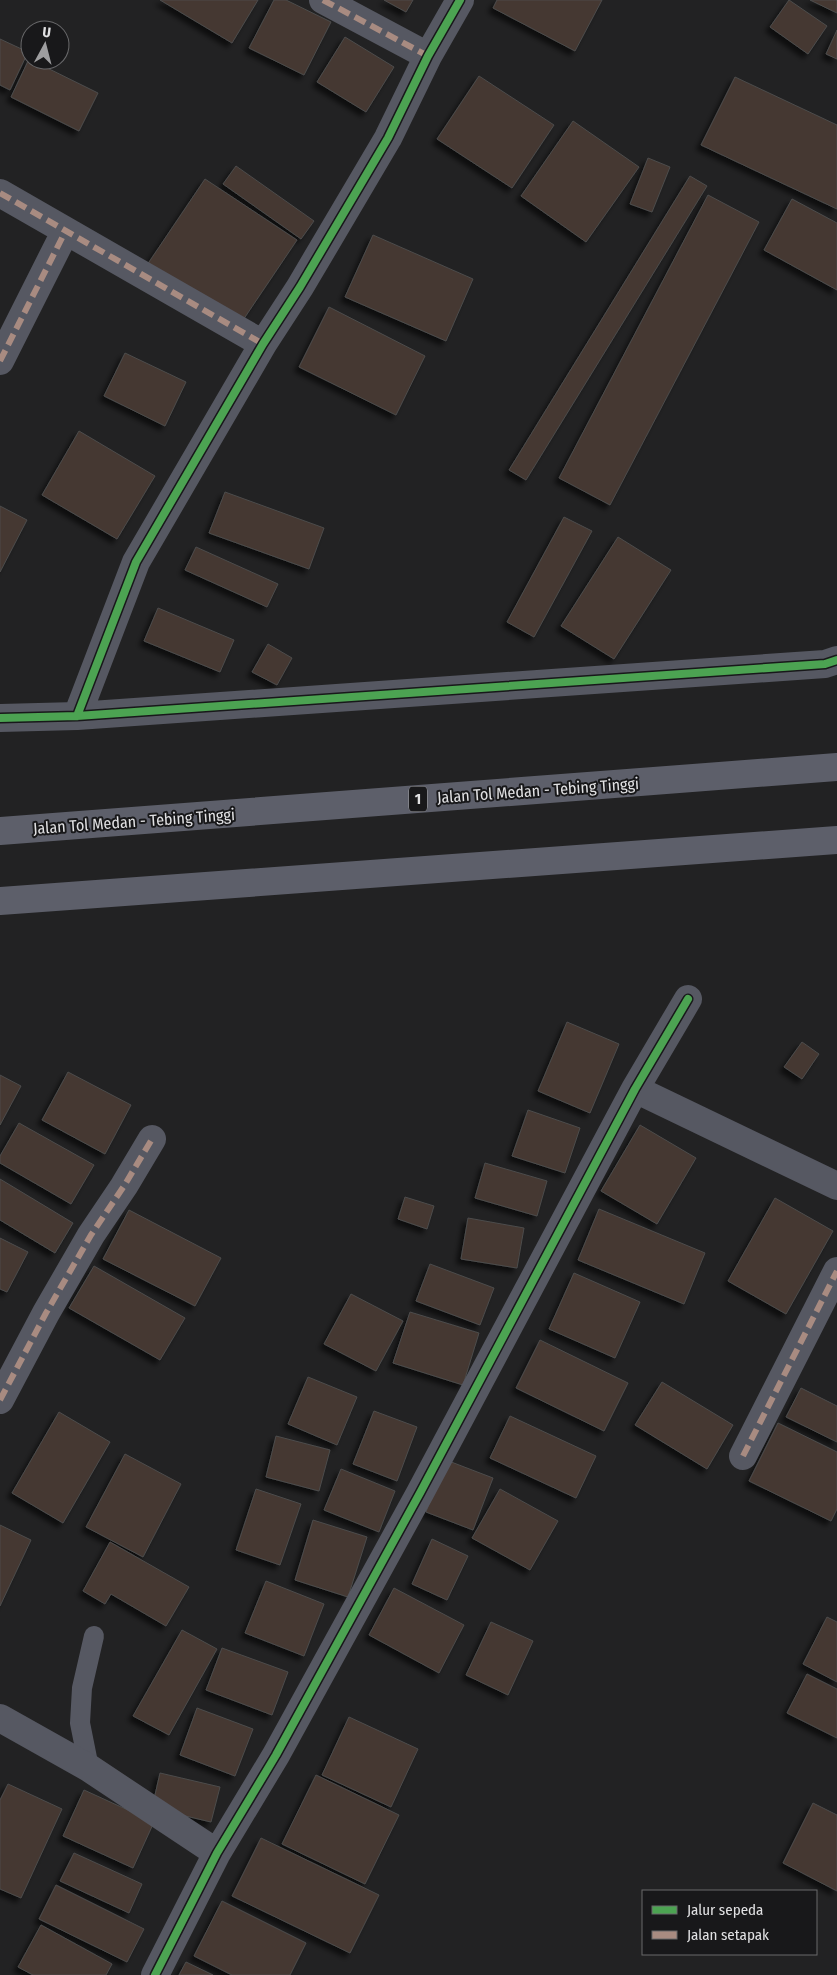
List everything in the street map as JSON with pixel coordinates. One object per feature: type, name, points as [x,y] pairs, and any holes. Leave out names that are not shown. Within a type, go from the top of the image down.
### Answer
[{"type":"highway","name":"Jalan Tol Medan - Tebing Tinggi","points":[[0,831],[837,767]]},
{"type":"highway","points":[[0,901],[837,840]]},
{"type":"street","points":[[323,0],[428,56]]},
{"type":"street","points":[[77,716],[136,562],[263,344],[300,287],[388,138],[428,56],[460,0]]},
{"type":"street","points":[[0,193],[263,344]]},
{"type":"street","points":[[0,361],[65,232]]},
{"type":"street","points":[[0,718],[77,716],[825,664],[837,660]]},
{"type":"street","points":[[155,1975],[218,1853],[276,1755],[415,1501],[635,1089],[688,999]]},
{"type":"street","points":[[635,1089],[837,1186]]},
{"type":"street","points":[[0,1400],[46,1313],[91,1235],[124,1186],[152,1139]]},
{"type":"street","points":[[744,1456],[837,1271]]},
{"type":"street","points":[[0,1718],[89,1768],[218,1853]]},
{"type":"lane","points":[[89,1768],[80,1723],[82,1688],[94,1636]]},
{"type":"building","points":[[160,0],[258,0],[232,43]]},
{"type":"building","points":[[274,0],[286,0],[331,22],[304,75],[249,48]]},
{"type":"building","points":[[384,0],[413,0],[406,12]]},
{"type":"building","points":[[497,0],[602,0],[575,51],[493,8]]},
{"type":"building","points":[[789,0],[827,26],[808,54],[770,27]]},
{"type":"building","points":[[810,0],[837,0],[837,13]]},
{"type":"building","points":[[837,30],[837,59],[826,54]]},
{"type":"building","points":[[345,37],[394,67],[366,112],[317,82]]},
{"type":"building","points":[[0,39],[20,48],[20,69],[10,90],[0,85]]},
{"type":"building","points":[[24,70],[51,70],[98,93],[79,131],[11,97]]},
{"type":"building","points":[[479,76],[554,125],[512,188],[437,139]]},
{"type":"building","points":[[735,77],[837,125],[837,209],[701,145]]},
{"type":"building","points":[[573,121],[639,167],[586,242],[521,196]]},
{"type":"building","points":[[648,158],[670,167],[652,212],[630,204]]},
{"type":"building","points":[[236,166],[314,221],[301,239],[223,184]]},
{"type":"building","points":[[690,176],[707,186],[526,480],[509,470]]},
{"type":"building","points":[[205,179],[297,240],[239,326],[147,265]]},
{"type":"building","points":[[708,195],[759,222],[610,505],[559,478]]},
{"type":"building","points":[[792,199],[837,223],[837,290],[764,250]]},
{"type":"building","points":[[373,235],[473,279],[446,341],[345,297]]},
{"type":"building","points":[[329,307],[425,356],[396,415],[299,367]]},
{"type":"building","points":[[125,353],[186,382],[165,426],[104,396]]},
{"type":"building","points":[[79,431],[155,476],[117,539],[42,495]]},
{"type":"building","points":[[225,492],[324,528],[309,569],[209,533]]},
{"type":"building","points":[[0,506],[27,520],[0,572]]},
{"type":"building","points":[[564,517],[592,531],[534,637],[507,622]]},
{"type":"building","points":[[618,537],[671,570],[614,659],[561,626]]},
{"type":"building","points":[[196,547],[278,584],[267,607],[185,570]]},
{"type":"building","points":[[158,608],[234,640],[220,672],[144,641]]},
{"type":"building","points":[[268,644],[292,658],[277,685],[252,672]]},
{"type":"building","points":[[567,1022],[619,1044],[590,1113],[538,1091]]},
{"type":"building","points":[[802,1042],[819,1054],[802,1079],[784,1067]]},
{"type":"building","points":[[68,1072],[131,1105],[105,1154],[42,1120]]},
{"type":"building","points":[[0,1075],[21,1086],[0,1125]]},
{"type":"building","points":[[528,1110],[580,1128],[565,1173],[512,1156]]},
{"type":"building","points":[[19,1123],[94,1165],[71,1204],[0,1163],[0,1156]]},
{"type":"building","points":[[640,1125],[696,1158],[657,1224],[601,1191]]},
{"type":"building","points":[[485,1163],[547,1181],[537,1216],[475,1198]]},
{"type":"building","points":[[0,1179],[73,1223],[55,1253],[0,1220]]},
{"type":"building","points":[[405,1197],[434,1206],[427,1229],[398,1219]]},
{"type":"building","points":[[775,1198],[833,1231],[786,1314],[728,1281]]},
{"type":"building","points":[[599,1209],[705,1253],[684,1304],[578,1260]]},
{"type":"building","points":[[129,1210],[221,1258],[195,1306],[103,1259]]},
{"type":"building","points":[[468,1218],[524,1228],[517,1268],[461,1259]]},
{"type":"building","points":[[0,1238],[28,1252],[7,1292],[0,1289]]},
{"type":"building","points":[[430,1264],[494,1288],[480,1325],[416,1301]]},
{"type":"building","points":[[94,1266],[185,1318],[160,1360],[69,1308]]},
{"type":"building","points":[[574,1273],[640,1302],[615,1358],[549,1329]]},
{"type":"building","points":[[351,1294],[403,1321],[376,1371],[324,1344]]},
{"type":"building","points":[[410,1312],[479,1333],[463,1385],[393,1363]]},
{"type":"building","points":[[540,1340],[628,1383],[604,1431],[516,1388]]},
{"type":"building","points":[[308,1377],[357,1397],[337,1445],[288,1424]]},
{"type":"building","points":[[662,1382],[733,1425],[707,1469],[635,1425]]},
{"type":"building","points":[[801,1388],[837,1406],[837,1442],[786,1417]]},
{"type":"building","points":[[374,1411],[417,1427],[397,1481],[353,1464]]},
{"type":"building","points":[[59,1412],[110,1442],[63,1523],[12,1493]]},
{"type":"building","points":[[510,1416],[596,1456],[576,1498],[490,1458]]},
{"type":"building","points":[[778,1423],[837,1452],[837,1509],[831,1521],[749,1481]]},
{"type":"building","points":[[276,1436],[330,1450],[319,1491],[266,1477]]},
{"type":"building","points":[[125,1454],[181,1484],[143,1557],[86,1527]]},
{"type":"building","points":[[446,1460],[493,1478],[473,1530],[426,1512]]},
{"type":"building","points":[[341,1469],[395,1491],[379,1532],[324,1510]]},
{"type":"building","points":[[256,1489],[301,1504],[280,1565],[236,1550]]},
{"type":"building","points":[[500,1489],[558,1521],[530,1570],[472,1538]]},
{"type":"building","points":[[313,1520],[367,1537],[348,1597],[295,1580]]},
{"type":"building","points":[[0,1525],[31,1540],[0,1606]]},
{"type":"building","points":[[432,1539],[468,1556],[447,1600],[412,1584]]},
{"type":"building","points":[[110,1542],[189,1587],[166,1626],[111,1594],[105,1604],[83,1591]]},
{"type":"building","points":[[266,1581],[324,1604],[304,1656],[245,1633]]},
{"type":"building","points":[[394,1588],[464,1625],[439,1673],[369,1635]]},
{"type":"building","points":[[827,1617],[837,1622],[837,1682],[803,1664]]},
{"type":"building","points":[[491,1622],[533,1641],[508,1695],[466,1675]]},
{"type":"building","points":[[182,1630],[217,1649],[169,1735],[133,1716]]},
{"type":"building","points":[[222,1648],[288,1672],[272,1715],[206,1690]]},
{"type":"building","points":[[807,1674],[837,1689],[837,1738],[787,1713]]},
{"type":"building","points":[[197,1708],[253,1729],[235,1776],[180,1755]]},
{"type":"building","points":[[349,1717],[418,1749],[391,1807],[322,1775]]},
{"type":"building","points":[[160,1773],[220,1787],[211,1822],[152,1808]]},
{"type":"building","points":[[316,1775],[399,1815],[365,1884],[282,1844]]},
{"type":"building","points":[[8,1784],[62,1809],[21,1898],[0,1889],[0,1800]]},
{"type":"building","points":[[84,1790],[154,1822],[133,1868],[63,1836]]},
{"type":"building","points":[[813,1803],[837,1815],[837,1891],[783,1863]]},
{"type":"building","points":[[261,1838],[379,1895],[350,1953],[232,1896]]},
{"type":"building","points":[[74,1853],[142,1884],[129,1913],[60,1881]]},
{"type":"building","points":[[56,1885],[144,1929],[127,1962],[39,1919]]},
{"type":"building","points":[[222,1901],[306,1943],[290,1975],[232,1975],[194,1956]]},
{"type":"building","points":[[41,1925],[112,1964],[106,1975],[33,1975],[18,1967]]},
{"type":"building","points":[[186,1962],[213,1975],[179,1975]]},
{"type":"marked path","points":[[323,0],[428,56]]},
{"type":"marked path","points":[[0,193],[263,344]]},
{"type":"marked path","points":[[0,361],[65,232]]},
{"type":"marked path","points":[[0,1400],[46,1313],[91,1235],[124,1186],[152,1139]]},
{"type":"marked path","points":[[743,1456],[837,1271]]},
{"type":"cycle path","points":[[77,716],[136,562],[263,344],[300,287],[388,138],[428,56],[460,0]]},
{"type":"cycle path","points":[[0,718],[77,716],[825,664],[837,660]]},
{"type":"cycle path","points":[[155,1975],[217,1853],[276,1755],[420,1493],[635,1089],[688,999]]}]
